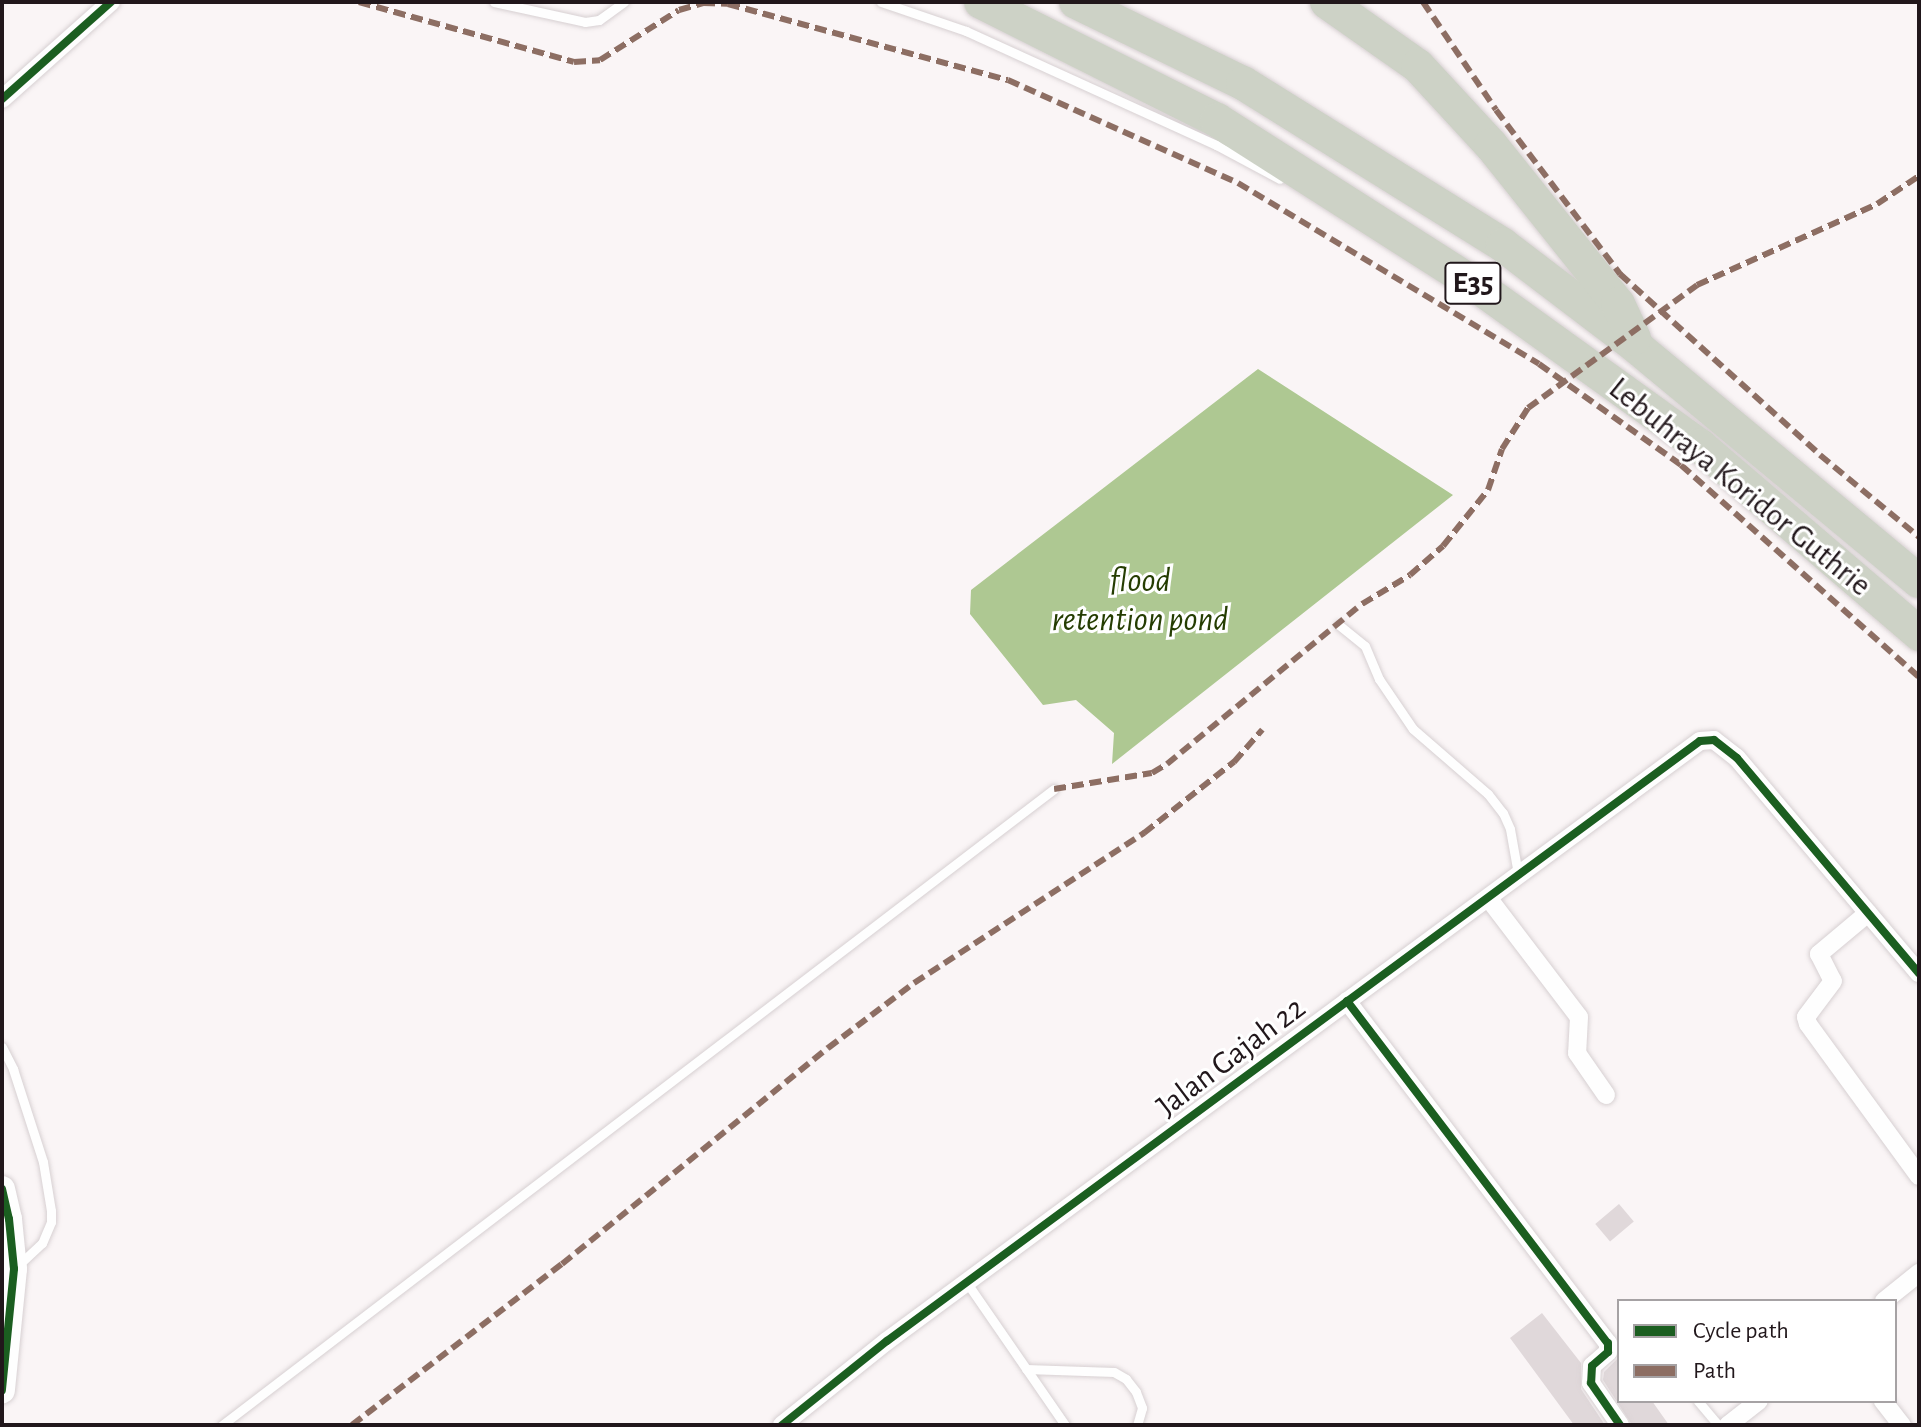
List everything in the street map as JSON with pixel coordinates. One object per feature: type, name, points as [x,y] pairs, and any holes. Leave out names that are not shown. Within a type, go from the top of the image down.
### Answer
[{"type":"highway","name":"Lebuhraya Koridor Guthrie","points":[[981,2],[1217,120],[1476,285],[1700,446],[1919,634]]},
{"type":"highway","name":"Lebuhraya Koridor Guthrie","points":[[1076,2],[1243,83],[1503,245],[1638,348],[1919,581]]},
{"type":"highway","points":[[1327,2],[1418,66],[1491,145],[1618,304],[1638,348]]},
{"type":"street","points":[[2,99],[111,2]]},
{"type":"street","name":"Jalan Gajah 22","points":[[782,1425],[887,1341],[1489,899],[1687,748],[1714,740],[1737,758],[1868,913]]},
{"type":"street","points":[[1489,899],[1579,1017],[1577,1053],[1606,1095]]},
{"type":"street","points":[[1919,973],[1868,913],[1819,954],[1833,981],[1806,1017],[1808,1024],[1919,1176]]},
{"type":"street","points":[[1347,1001],[1608,1343],[1608,1352],[1592,1366],[1591,1383],[1620,1425]]},
{"type":"street","points":[[2,1189],[9,1219],[14,1269],[2,1390]]},
{"type":"street","points":[[1887,1299],[1918,1276]]},
{"type":"street","points":[[1728,1425],[1756,1403]]},
{"type":"street","points":[[1885,1403],[1902,1425]]},
{"type":"lane","points":[[494,2],[585,22],[599,20],[624,2]]},
{"type":"lane","points":[[881,2],[966,31],[1216,145],[1284,182]]},
{"type":"lane","points":[[1325,204],[1476,285]]},
{"type":"lane","points":[[1339,625],[1365,646],[1379,679],[1413,729],[1467,774],[1503,813],[1530,866]]},
{"type":"lane","points":[[222,1425],[1054,789]]},
{"type":"lane","points":[[2,1047],[13,1069],[43,1162],[51,1211],[51,1222],[42,1243],[14,1269]]},
{"type":"lane","points":[[967,1283],[1065,1425]]},
{"type":"lane","points":[[1026,1369],[1114,1372],[1126,1379],[1136,1392],[1142,1408],[1137,1425]]},
{"type":"lane","points":[[1700,1403],[1718,1425]]},
{"type":"water","name":"flood retention pond","points":[[1258,369],[1453,495],[1112,764],[1114,733],[1076,700],[1043,705],[970,614],[971,590]]},
{"type":"building","points":[[1619,1204],[1634,1222],[1610,1242],[1595,1224]]},
{"type":"building","points":[[1542,1313],[1581,1363],[1581,1389],[1605,1425],[1574,1425],[1510,1338]]},
{"type":"building","points":[[1617,1359],[1617,1402],[1603,1380],[1604,1372]]},
{"type":"building","points":[[1618,1403],[1653,1403],[1669,1425],[1632,1425]]},
{"type":"marked path","points":[[359,2],[574,62],[600,60],[679,10],[703,3],[728,4],[1008,80],[1238,183],[1539,364],[1681,465],[1919,677]]},
{"type":"marked path","points":[[1423,2],[1496,110],[1620,274],[1820,455],[1919,537]]},
{"type":"marked path","points":[[1054,789],[1152,773],[1167,764],[1362,604],[1410,575],[1443,546],[1488,490],[1502,449],[1528,408],[1697,285],[1877,204],[1919,176]]},
{"type":"marked path","points":[[352,1425],[562,1264],[828,1048],[914,983],[1144,833],[1234,762],[1262,730]]},
{"type":"cycle path","points":[[2,99],[111,2]]},
{"type":"cycle path","points":[[782,1425],[887,1341],[1700,741],[1714,740],[1737,758],[1919,973]]},
{"type":"cycle path","points":[[1347,1001],[1608,1343],[1608,1352],[1592,1366],[1591,1383],[1620,1425]]},
{"type":"cycle path","points":[[2,1189],[9,1219],[14,1269],[2,1390]]}]
